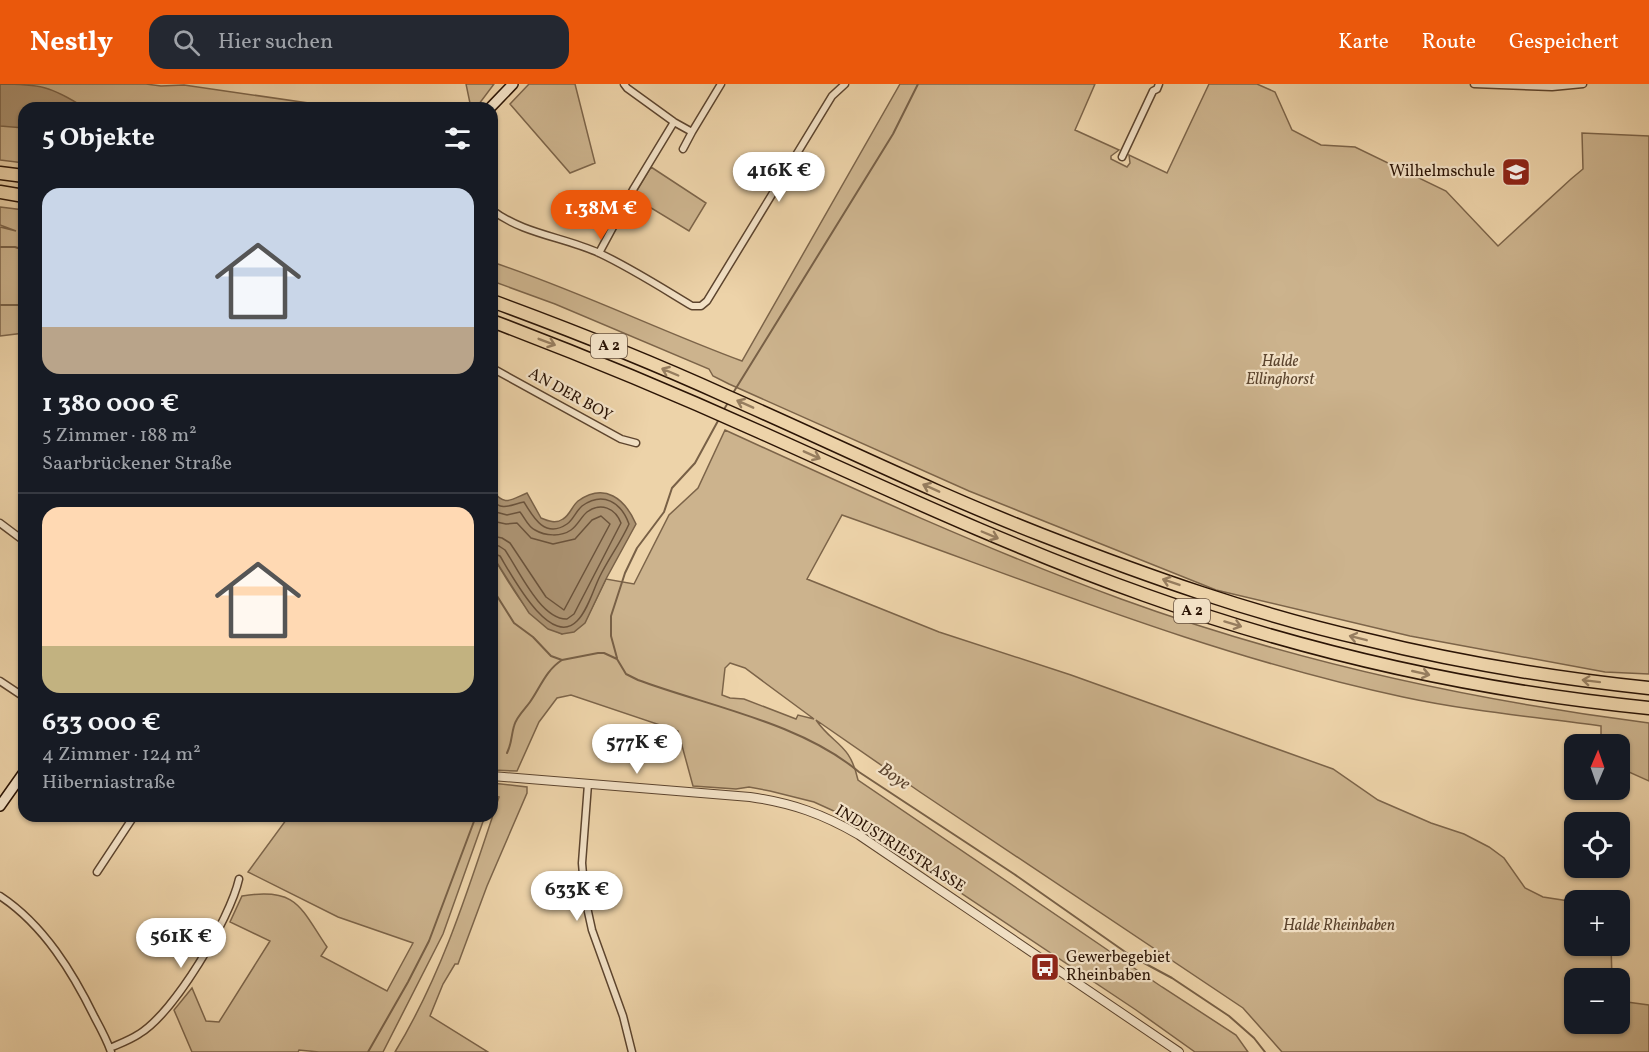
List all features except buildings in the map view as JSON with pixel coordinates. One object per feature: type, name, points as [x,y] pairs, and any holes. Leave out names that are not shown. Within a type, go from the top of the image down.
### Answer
[{"type":"highway","points":[[0,173],[18,175]]},
{"type":"highway","points":[[0,192],[18,195]]},
{"type":"highway","name":"A 2","points":[[498,303],[605,344],[724,394],[976,508],[1042,535],[1219,598],[1363,639],[1428,653],[1554,676],[1649,688]]},
{"type":"highway","name":"A 2","points":[[498,323],[599,362],[1038,555],[1199,614],[1305,644],[1430,675],[1552,696],[1649,708]]},
{"type":"main road","points":[[496,102],[513,84]]},
{"type":"main road","points":[[0,806],[18,780]]},
{"type":"street","points":[[624,84],[674,122],[692,132]]},
{"type":"street","points":[[683,149],[722,84]]},
{"type":"street","points":[[498,214],[516,225],[599,253],[692,306],[701,306],[707,301],[831,96],[845,84]]},
{"type":"street","points":[[1149,84],[1153,91]]},
{"type":"street","points":[[1122,157],[1153,91],[1159,84]]},
{"type":"street","points":[[1474,84],[1552,87],[1583,84]]},
{"type":"street","points":[[599,253],[634,188],[674,122]]},
{"type":"street","name":"AN DER BOY","points":[[498,371],[621,439],[636,443]]},
{"type":"street","points":[[0,523],[18,536]]},
{"type":"street","points":[[0,681],[18,693]]},
{"type":"street","name":"INDUSTRIESTRASSE","points":[[498,776],[769,800],[798,806],[829,818],[860,835],[1179,1052]]},
{"type":"street","points":[[588,784],[582,863],[585,898],[592,930],[623,1016],[632,1052]]},
{"type":"street","points":[[97,872],[130,822]]},
{"type":"street","points":[[0,896],[41,932],[62,959],[81,989],[110,1050],[140,1034],[167,1007],[204,956],[234,897],[239,879]]},
{"type":"green space","points":[[0,84],[184,85],[302,102],[18,102],[18,162],[0,160]]},
{"type":"green space","points":[[466,84],[494,84],[480,102],[470,102]]},
{"type":"green space","points":[[529,84],[575,84],[595,163],[570,173],[510,104]]},
{"type":"green space","name":"Halde Ellinghorst","points":[[900,84],[1095,84],[1075,130],[1119,150],[1111,156],[1111,159],[1127,167],[1130,163],[1129,155],[1167,173],[1209,84],[1257,84],[1275,92],[1292,130],[1321,145],[1355,147],[1446,191],[1498,246],[1583,169],[1582,133],[1649,136],[1649,674],[1605,672],[1410,636],[1216,590],[969,491],[729,384],[713,376],[709,369],[555,304],[498,283],[498,264],[742,361]]},
{"type":"green space","points":[[651,167],[706,203],[689,231],[633,197]]},
{"type":"green space","points":[[0,207],[18,209],[18,334],[0,336],[0,227],[16,231],[0,225]]},
{"type":"green space","name":"Halde Rheinbaben","points":[[725,430],[971,540],[1121,599],[1185,621],[1382,676],[1515,703],[1649,723],[1649,781],[1630,772],[1630,734],[1601,734],[1601,726],[1427,702],[1331,680],[1189,639],[842,515],[807,579],[939,632],[1071,675],[1333,769],[1378,800],[1431,823],[1464,834],[1489,847],[1504,858],[1525,888],[1543,897],[1564,900],[1564,956],[1611,956],[1612,968],[1564,968],[1564,1034],[1630,1034],[1630,1002],[1649,1005],[1649,1052],[1282,1052],[1243,1008],[816,720],[846,751],[855,768],[858,780],[1236,1035],[1248,1052],[1195,1052],[847,817],[814,802],[770,791],[749,787],[736,789],[693,786],[678,731],[571,695],[557,698],[539,722],[517,771],[498,770],[498,565],[529,611],[549,628],[562,634],[585,622],[606,579],[634,584],[669,515],[698,488]],"holes":[[[730,663],[745,668],[814,719],[798,715],[796,719],[744,699],[722,695],[725,668]]]},
{"type":"green space","points":[[498,784],[527,787],[527,793],[487,886],[458,964],[455,964],[443,984],[430,1016],[488,1052],[395,1052],[441,960],[491,822],[498,822]]},
{"type":"green space","points":[[285,822],[483,822],[443,934],[383,1052],[299,1050],[298,1052],[192,1052],[174,1010],[192,988],[206,1021],[219,1022],[270,941],[230,922],[242,896],[275,895],[295,903],[327,947],[321,956],[387,991],[413,943],[338,917],[248,872]]},
{"type":"water","points":[[0,84],[44,88],[75,102],[18,102],[18,128],[0,126]]},
{"type":"water","points":[[527,493],[541,518],[552,521],[563,519],[578,501],[597,493],[605,493],[620,501],[636,524],[585,623],[574,632],[562,634],[548,629],[529,613],[498,564],[498,496],[504,500],[512,500]]},
{"type":"waterway","points":[[733,393],[893,134],[918,84]]},
{"type":"waterway","name":"Boye","points":[[0,247],[18,248]]},
{"type":"waterway","points":[[0,305],[18,305]]},
{"type":"waterway","points":[[723,411],[729,401]]},
{"type":"waterway","points":[[617,658],[611,636],[611,616],[625,573],[637,548],[664,512],[672,488],[695,463],[719,419]]},
{"type":"waterway","name":"Boye","points":[[498,598],[514,623],[533,637],[551,656],[562,660],[604,653],[617,659],[626,674],[638,680],[753,717],[782,728],[836,755],[1014,874],[1131,956],[1172,978],[1229,1016],[1254,1038],[1265,1052]]},
{"type":"waterway","points":[[507,753],[517,719],[547,674],[562,660]]},
{"type":"waterway","points":[[368,1052],[429,941],[474,822]]},
{"type":"place","name":"Wilhelmschule","points":[[1516,172]]},
{"type":"place","name":"Gewerbegebiet Rheinbaben","points":[[1045,967]]}]
